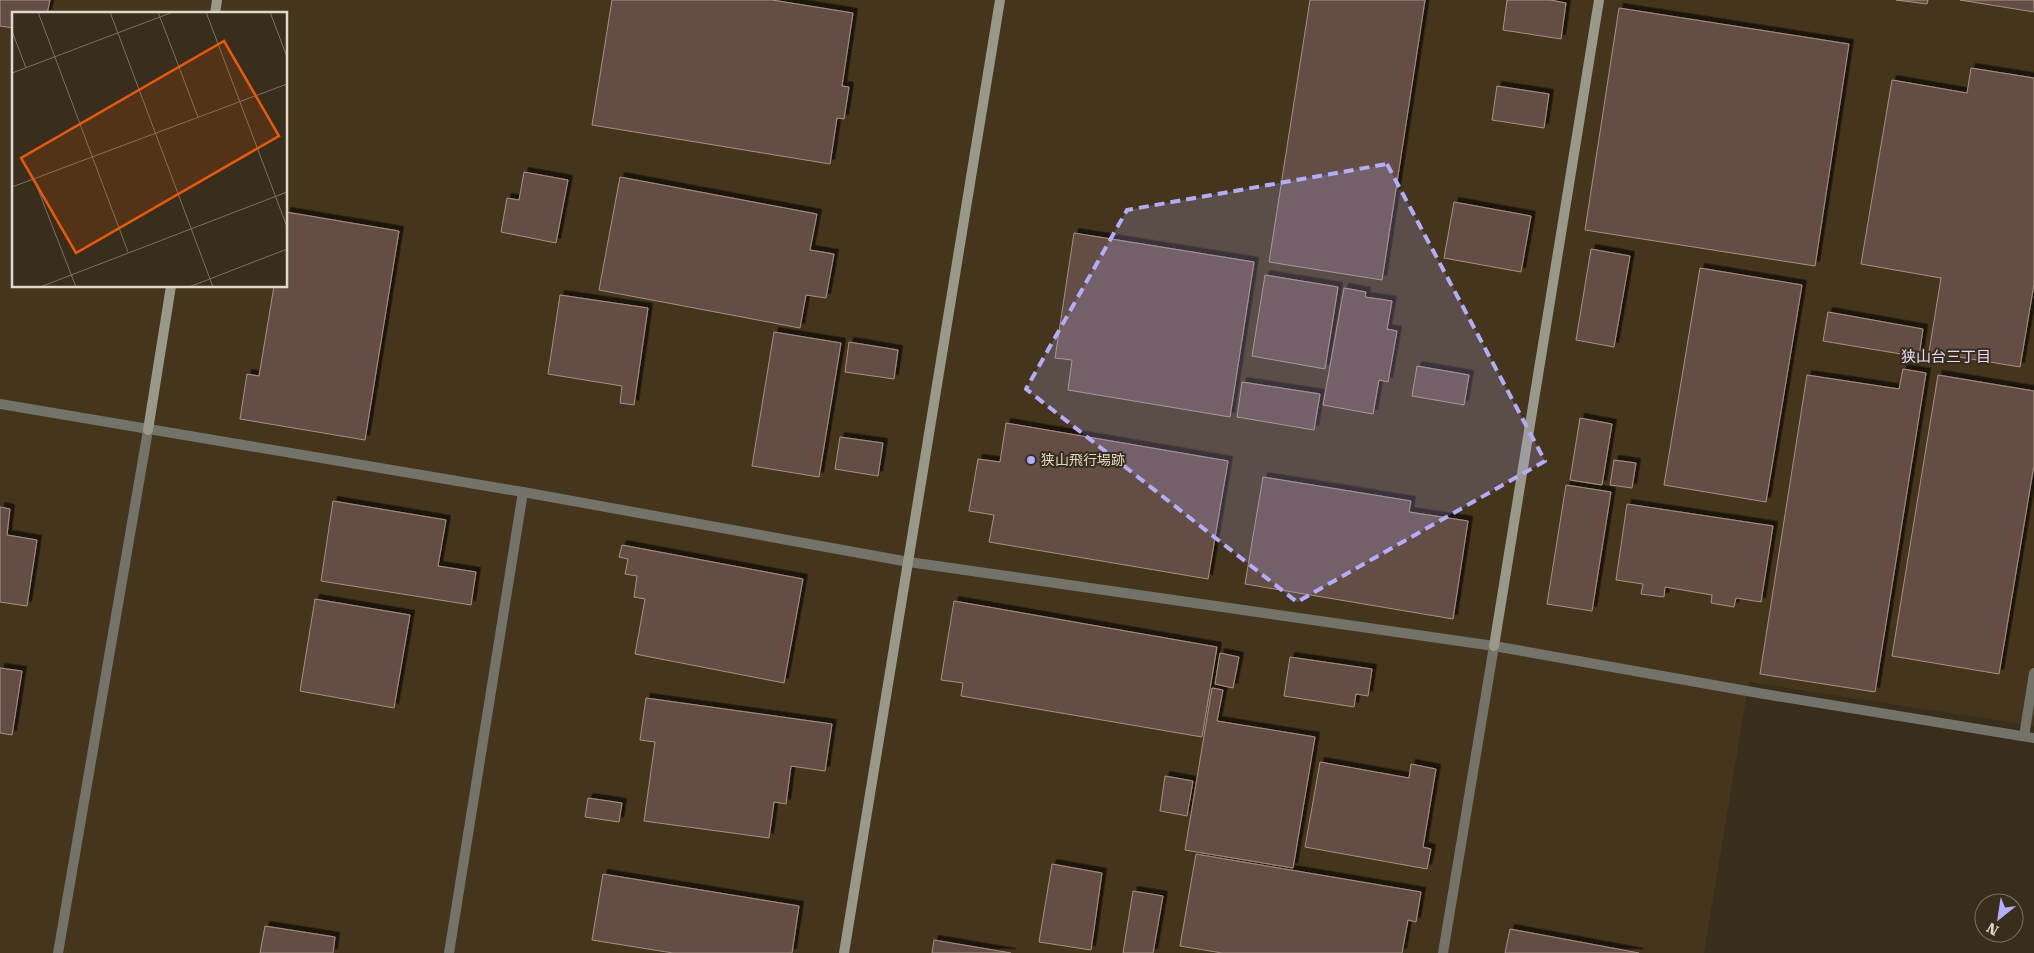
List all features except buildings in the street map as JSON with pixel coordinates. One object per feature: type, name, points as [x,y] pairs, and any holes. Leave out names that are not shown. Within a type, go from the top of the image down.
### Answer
[{"type":"street","points":[[844,953],[1000,0]]},
{"type":"street","points":[[1443,953],[1598,0]]},
{"type":"street","points":[[58,953],[171,288]]},
{"type":"street","points":[[0,404],[523,492],[909,562],[1494,646],[1764,694],[2029,737],[2034,673]]},
{"type":"street","points":[[449,953],[523,492]]},
{"type":"highlighted area","points":[[1387,164],[1545,461],[1297,602],[1026,389],[1127,210]]},
{"type":"shaded area","points":[[0,0],[2034,0],[2034,726],[1749,682],[1704,953],[0,953]]},
{"type":"place","name":"狭山飛行場跡","points":[[1031,460]]},
{"type":"district","name":"狭山台三丁目","points":[[1946,357]]}]
